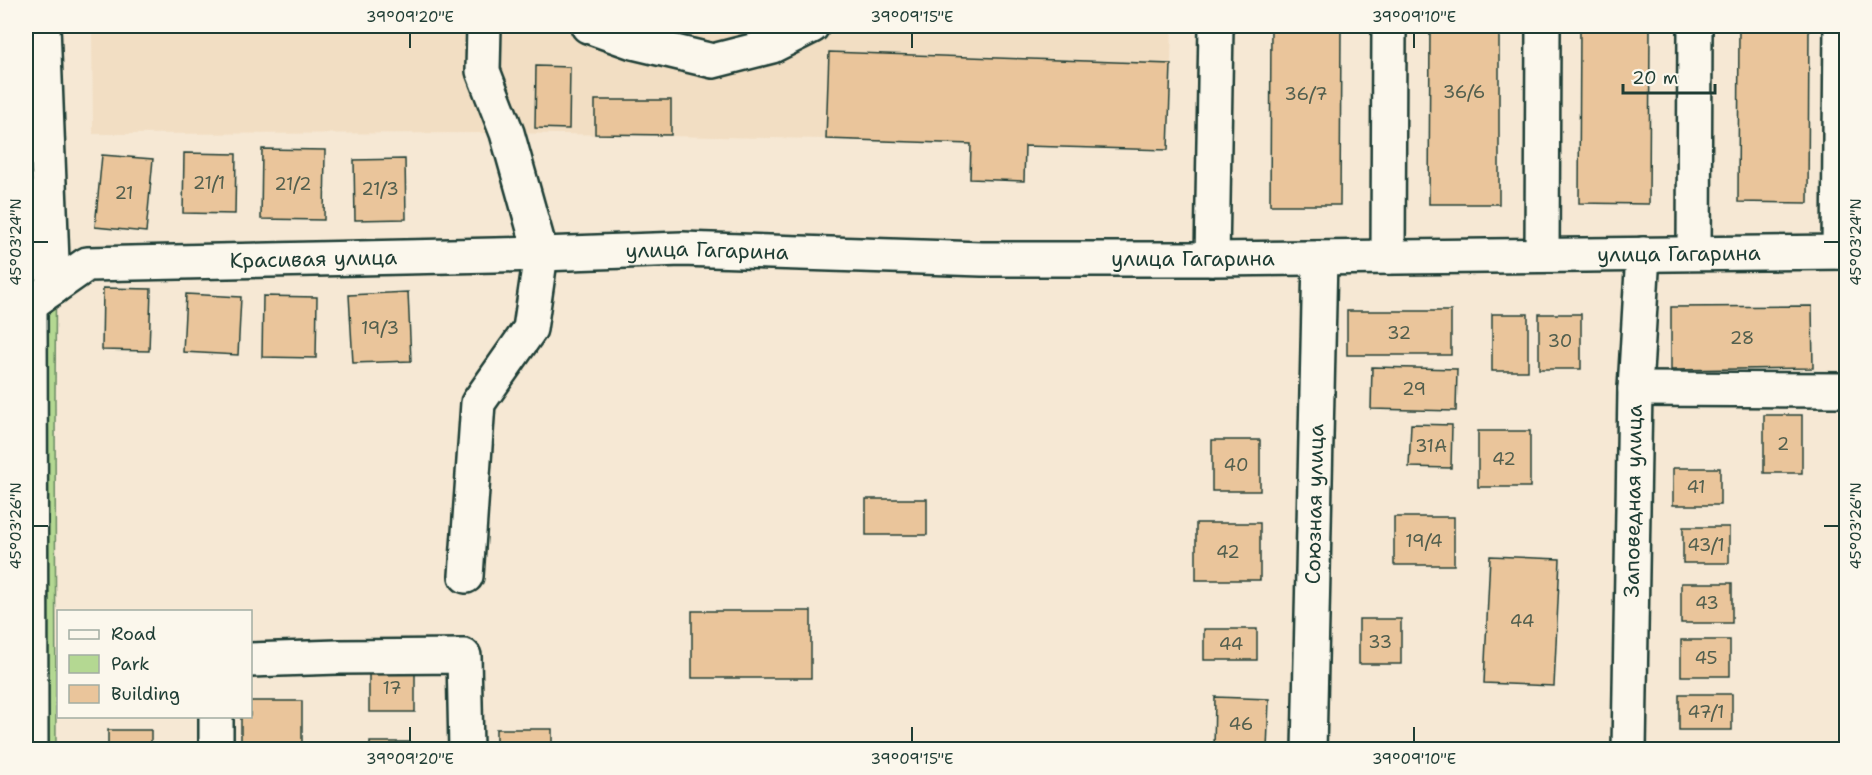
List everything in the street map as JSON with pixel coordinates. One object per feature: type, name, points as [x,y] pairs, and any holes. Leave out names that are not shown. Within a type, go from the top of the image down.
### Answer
[{"type":"street","points":[[31,750],[36,299],[44,26]]},
{"type":"street","points":[[466,576],[478,403],[530,329],[541,254],[507,133],[483,71],[484,26]]},
{"type":"street","points":[[588,26],[633,42],[713,61],[771,46],[812,26]]},
{"type":"street","points":[[1212,259],[1216,26]]},
{"type":"street","points":[[1388,257],[1389,26]]},
{"type":"street","points":[[1542,255],[1543,26]]},
{"type":"street","points":[[1694,253],[1695,26]]},
{"type":"street","points":[[1841,26],[1843,252]]},
{"type":"street","name":"улица Гагарина","points":[[541,254],[682,249],[982,259],[1212,259],[1843,252]]},
{"type":"street","name":"Красивая улица","points":[[36,299],[87,264],[541,254]]},
{"type":"street","name":"Заповедная улица","points":[[1629,750],[1635,389],[1643,254]]},
{"type":"street","name":"Союзная улица","points":[[1309,750],[1320,258]]},
{"type":"street","points":[[1635,389],[1846,390]]},
{"type":"street","points":[[252,660],[464,656],[466,750]]},
{"type":"street","points":[[216,718],[216,750]]},
{"type":"shaded area","points":[[92,26],[1172,26],[1168,150],[826,139],[507,133],[93,134]]},
{"type":"green space","points":[[26,26],[57,26],[56,750],[26,749]]},
{"type":"building","points":[[1271,26],[1341,26],[1340,205],[1270,205]]},
{"type":"building","points":[[1430,26],[1499,26],[1499,204],[1429,204]]},
{"type":"building","points":[[1580,26],[1650,26],[1649,204],[1579,203]]},
{"type":"building","points":[[1739,26],[1809,26],[1808,203],[1738,202]]},
{"type":"building","points":[[829,52],[1171,64],[1168,150],[1025,146],[1024,181],[970,179],[971,144],[826,139]]},
{"type":"building","points":[[536,66],[570,67],[569,129],[535,128]]},
{"type":"building","points":[[595,100],[671,100],[671,135],[595,134]]},
{"type":"building","points":[[262,149],[325,150],[324,220],[261,219]]},
{"type":"building","points":[[184,153],[236,154],[235,214],[183,213]]},
{"type":"building","points":[[102,155],[153,159],[146,232],[95,227]]},
{"type":"building","points":[[405,159],[406,219],[355,220],[354,160]]},
{"type":"building","points":[[103,288],[151,289],[149,351],[102,350]]},
{"type":"building","points":[[408,292],[411,361],[353,363],[349,295]]},
{"type":"building","points":[[186,294],[241,297],[238,355],[183,352]]},
{"type":"building","points":[[263,296],[317,297],[316,358],[262,357]]},
{"type":"building","points":[[1812,306],[1813,368],[1671,370],[1671,307]]},
{"type":"building","points":[[1843,307],[1846,307],[1846,369],[1843,368]]},
{"type":"building","points":[[1347,311],[1451,311],[1451,355],[1347,355]]},
{"type":"building","points":[[1492,314],[1528,314],[1528,371],[1492,371]]},
{"type":"building","points":[[1539,314],[1581,314],[1581,369],[1539,369]]},
{"type":"building","points":[[1372,367],[1457,369],[1456,411],[1371,409]]},
{"type":"building","points":[[1764,415],[1802,415],[1802,473],[1764,473]]},
{"type":"building","points":[[1411,424],[1452,425],[1451,468],[1409,467]]},
{"type":"building","points":[[1478,431],[1530,431],[1530,487],[1478,487]]},
{"type":"building","points":[[1212,440],[1260,440],[1260,491],[1212,491]]},
{"type":"building","points":[[1673,468],[1720,468],[1720,505],[1673,505]]},
{"type":"building","points":[[866,499],[927,499],[927,535],[866,535]]},
{"type":"building","points":[[1394,517],[1454,517],[1454,565],[1394,565]]},
{"type":"building","points":[[1196,523],[1260,523],[1260,580],[1196,580]]},
{"type":"building","points":[[1683,527],[1729,527],[1729,563],[1683,563]]},
{"type":"building","points":[[1490,556],[1560,559],[1554,686],[1484,683]]},
{"type":"building","points":[[1681,583],[1732,583],[1732,623],[1681,623]]},
{"type":"building","points":[[692,611],[811,611],[811,678],[692,678]]},
{"type":"building","points":[[1359,619],[1401,619],[1401,664],[1359,664]]},
{"type":"building","points":[[1204,629],[1257,629],[1257,660],[1204,660]]},
{"type":"building","points":[[1681,640],[1730,640],[1730,676],[1681,676]]},
{"type":"building","points":[[369,664],[415,664],[415,712],[369,712]]},
{"type":"building","points":[[1679,694],[1732,694],[1732,730],[1679,730]]},
{"type":"building","points":[[1215,697],[1269,699],[1267,750],[1214,750]]},
{"type":"building","points":[[252,701],[302,701],[302,746],[241,746],[241,718],[252,718]]},
{"type":"building","points":[[496,729],[552,729],[552,750],[496,750]]},
{"type":"building","points":[[108,730],[151,730],[151,750],[108,750]]},
{"type":"building","points":[[370,742],[411,742],[411,750],[370,750]]}]
